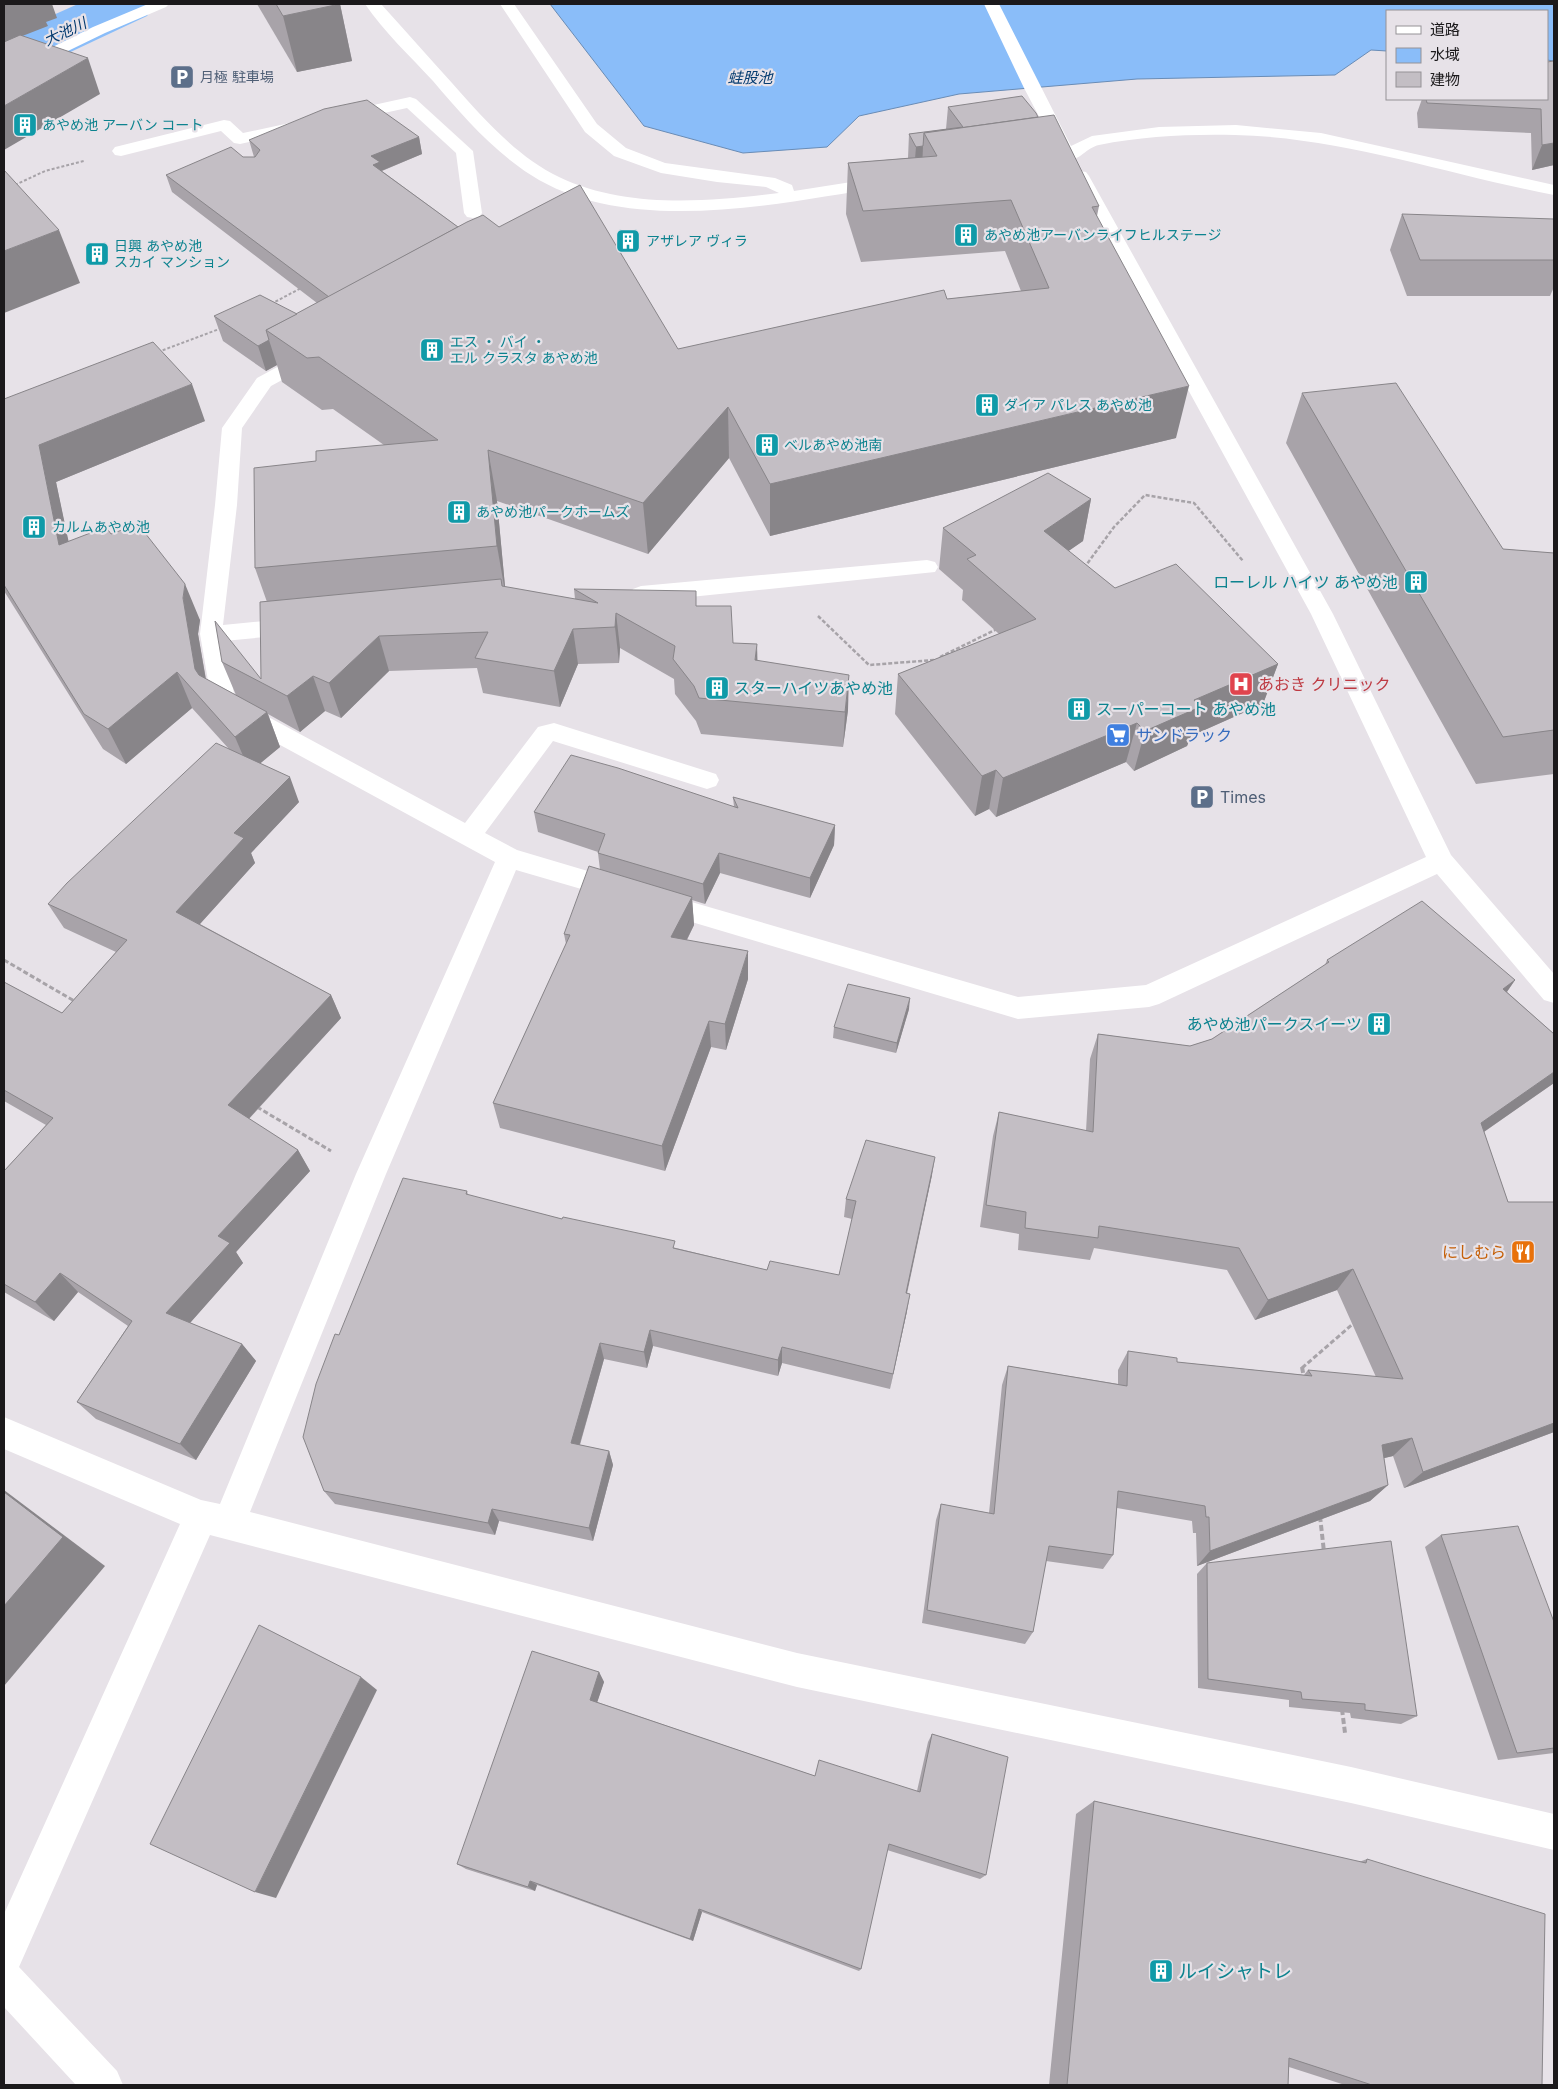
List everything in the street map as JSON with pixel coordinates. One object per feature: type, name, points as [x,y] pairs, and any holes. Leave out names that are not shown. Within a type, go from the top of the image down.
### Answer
[{"type":"street","points":[[4,77],[99,30],[161,4]]},
{"type":"street","points":[[373,4],[481,126],[515,155],[585,203],[705,205],[904,179]]},
{"type":"street","points":[[507,4],[591,128],[620,152],[661,168],[717,177],[769,182],[797,194]]},
{"type":"street","points":[[990,4],[1032,88],[1059,157],[1322,614],[1440,861],[1554,991]]},
{"type":"street","points":[[225,139],[410,102],[464,151],[473,213]]},
{"type":"street","points":[[121,151],[224,125],[225,139],[239,157]]},
{"type":"street","points":[[1059,157],[1092,141],[1159,132],[1236,130],[1321,138],[1554,190]]},
{"type":"street","points":[[332,344],[264,382],[232,428],[226,505],[211,634],[224,704],[509,858],[1018,1008],[1149,996],[1440,861]]},
{"type":"street","points":[[618,596],[927,568]]},
{"type":"street","points":[[211,634],[320,624]]},
{"type":"street","points":[[469,836],[546,733],[554,732],[707,780]]},
{"type":"street","points":[[4,1957],[215,1519],[509,858]]},
{"type":"street","points":[[4,1433],[215,1519],[797,1670],[1351,1785],[1554,1832]]},
{"type":"street","points":[[4,1979],[103,2085]]},
{"type":"path","points":[[12,187],[45,171],[121,151]]},
{"type":"path","points":[[264,307],[307,285]]},
{"type":"path","points":[[158,352],[230,324]]},
{"type":"path","points":[[1081,572],[1114,527],[1145,495],[1194,503],[1246,565]]},
{"type":"path","points":[[756,583],[805,604],[869,665],[934,660],[1004,625]]},
{"type":"path","points":[[4,960],[80,1005]]},
{"type":"path","points":[[251,1104],[370,1174]]},
{"type":"path","points":[[1305,1386],[1302,1367],[1362,1317]]},
{"type":"path","points":[[1320,1512],[1325,1561]]},
{"type":"path","points":[[1342,1707],[1351,1785]]},
{"type":"water","name":"蛙股池","points":[[550,4],[1554,4],[1554,61],[1548,60],[1548,10],[1386,10],[1386,51],[1371,50],[1335,75],[1137,79],[959,94],[859,116],[827,147],[743,153],[644,126]]},
{"type":"building","points":[[276,4],[340,4],[283,16]]},
{"type":"building","points":[[20,35],[88,58],[4,106],[4,42]]},
{"type":"building","points":[[1554,61],[1554,143],[1542,145],[1541,109],[1427,103],[1426,100],[1548,100],[1548,62]]},
{"type":"building","points":[[1022,96],[1038,117],[924,133],[923,146],[916,147],[909,134],[963,127],[948,107]]},
{"type":"building","points":[[367,100],[419,137],[371,156],[380,162],[373,165],[458,227],[329,297],[166,175],[231,147],[243,157],[255,157],[260,150],[249,140],[324,109]]},
{"type":"building","points":[[1054,115],[1099,206],[1092,207],[1189,386],[770,484],[728,407],[643,503],[488,450],[497,546],[255,568],[254,468],[316,461],[316,451],[438,440],[319,357],[307,358],[266,330],[467,222],[483,215],[499,227],[580,185],[678,349],[944,290],[947,299],[1049,288],[1011,200],[863,211],[848,163],[937,156],[924,133]]},
{"type":"building","points":[[4,170],[59,230],[4,251]]},
{"type":"building","points":[[1402,214],[1554,219],[1554,260],[1420,260]]},
{"type":"building","points":[[260,295],[297,314],[266,330],[269,340],[258,346],[214,316]]},
{"type":"building","points":[[153,342],[192,384],[39,445],[59,545],[106,527],[111,534],[138,524],[185,584],[183,598],[195,669],[199,675],[267,712],[235,737],[177,672],[108,729],[84,714],[4,585],[4,399]]},
{"type":"building","points":[[1396,383],[1503,549],[1554,553],[1554,730],[1503,737],[1302,393]]},
{"type":"building","points":[[1048,473],[1091,499],[1044,531],[1115,588],[1176,564],[1278,664],[1194,700],[1200,707],[1145,731],[1137,723],[1003,778],[996,770],[982,776],[898,674],[1036,619],[967,559],[976,555],[943,528]]},
{"type":"building","points":[[501,579],[502,586],[598,603],[574,589],[696,591],[696,606],[731,606],[733,643],[757,644],[755,660],[849,675],[845,712],[699,698],[694,686],[673,659],[675,646],[616,613],[615,627],[573,629],[554,671],[475,658],[488,632],[379,636],[329,683],[313,676],[287,696],[222,662],[215,621],[261,679],[260,602]]},
{"type":"building","points":[[216,743],[290,777],[234,833],[244,838],[176,912],[331,995],[228,1105],[298,1150],[218,1236],[230,1243],[166,1313],[242,1344],[180,1444],[77,1402],[132,1321],[60,1273],[35,1302],[4,1284],[4,1171],[53,1118],[4,1090],[4,982],[62,1013],[127,940],[48,904],[67,883]]},
{"type":"building","points":[[571,755],[618,768],[738,808],[733,797],[835,825],[810,878],[719,853],[703,884],[598,853],[605,834],[534,812]]},
{"type":"building","points":[[589,866],[692,897],[671,937],[748,951],[725,1024],[709,1021],[662,1146],[493,1103],[570,935],[564,934]]},
{"type":"building","points":[[1422,901],[1515,980],[1503,989],[1554,1034],[1554,1072],[1481,1123],[1508,1202],[1554,1202],[1554,1423],[1423,1472],[1412,1438],[1382,1445],[1388,1485],[1210,1551],[1209,1517],[1206,1517],[1205,1506],[1118,1491],[1113,1555],[1049,1546],[1033,1632],[927,1610],[941,1504],[994,1514],[1008,1366],[1127,1386],[1128,1351],[1177,1358],[1177,1362],[1312,1376],[1308,1370],[1403,1379],[1353,1269],[1268,1300],[1239,1248],[1099,1226],[1098,1238],[1025,1228],[1026,1212],[986,1205],[999,1112],[1093,1132],[1098,1034],[1190,1046],[1212,1039],[1329,962],[1327,960]]},
{"type":"building","points":[[848,984],[910,998],[897,1043],[834,1027]]},
{"type":"building","points":[[866,1140],[935,1157],[906,1293],[910,1294],[893,1374],[782,1347],[778,1360],[650,1330],[644,1352],[600,1343],[571,1443],[609,1451],[589,1528],[492,1509],[488,1523],[324,1491],[303,1437],[316,1384],[335,1334],[339,1335],[403,1178],[467,1191],[466,1194],[562,1219],[563,1217],[675,1241],[673,1248],[767,1270],[770,1261],[839,1275],[856,1201],[846,1199]]},
{"type":"building","points":[[4,1492],[63,1537],[4,1606]]},
{"type":"building","points":[[1518,1526],[1554,1622],[1554,1748],[1517,1753],[1441,1535]]},
{"type":"building","points":[[1391,1541],[1417,1716],[1365,1710],[1365,1704],[1302,1699],[1301,1692],[1208,1679],[1207,1563]]},
{"type":"building","points":[[259,1625],[361,1677],[255,1892],[150,1844]]},
{"type":"building","points":[[532,1651],[599,1672],[590,1700],[815,1776],[819,1760],[920,1792],[932,1734],[1008,1757],[986,1875],[889,1844],[861,1969],[699,1909],[690,1939],[530,1881],[528,1887],[457,1864]]},
{"type":"building","points":[[1094,1801],[1366,1863],[1367,1859],[1545,1914],[1542,2085],[1372,2085],[1289,2058],[1288,2085],[1067,2085]]},
{"type":"waterway","name":"大池川","points":[[4,60],[126,4]]},
{"type":"place","name":"月極 駐車場","points":[[182,77]]},
{"type":"place","name":"あやめ池 アーバン コート","points":[[25,125]]},
{"type":"place","name":"あやめ池アーバンライフヒルステージ","points":[[966,235]]},
{"type":"place","name":"アザレア ヴィラ","points":[[628,241]]},
{"type":"place","name":"日興 あやめ池 スカイ マンション","points":[[97,254]]},
{"type":"place","name":"エス ・ バイ ・ エル クラスタ あやめ池","points":[[432,350]]},
{"type":"place","name":"ダイア パレス あやめ池","points":[[987,405]]},
{"type":"place","name":"ベルあやめ池南","points":[[767,445]]},
{"type":"place","name":"あやめ池パークホームズ","points":[[459,512]]},
{"type":"place","name":"カルムあやめ池","points":[[34,527]]},
{"type":"place","name":"ローレル ハイツ あやめ池","points":[[1416,582]]},
{"type":"place","name":"あおき クリニック","points":[[1241,684]]},
{"type":"place","name":"スターハイツあやめ池","points":[[717,688]]},
{"type":"place","name":"スーパーコート あやめ池","points":[[1079,709]]},
{"type":"place","name":"サンドラック","points":[[1118,735]]},
{"type":"place","name":"Times","points":[[1202,797]]},
{"type":"place","name":"あやめ池パークスイーツ","points":[[1379,1024]]},
{"type":"place","name":"にしむら","points":[[1523,1252]]},
{"type":"place","name":"ルイシャトレ","points":[[1161,1971]]}]
